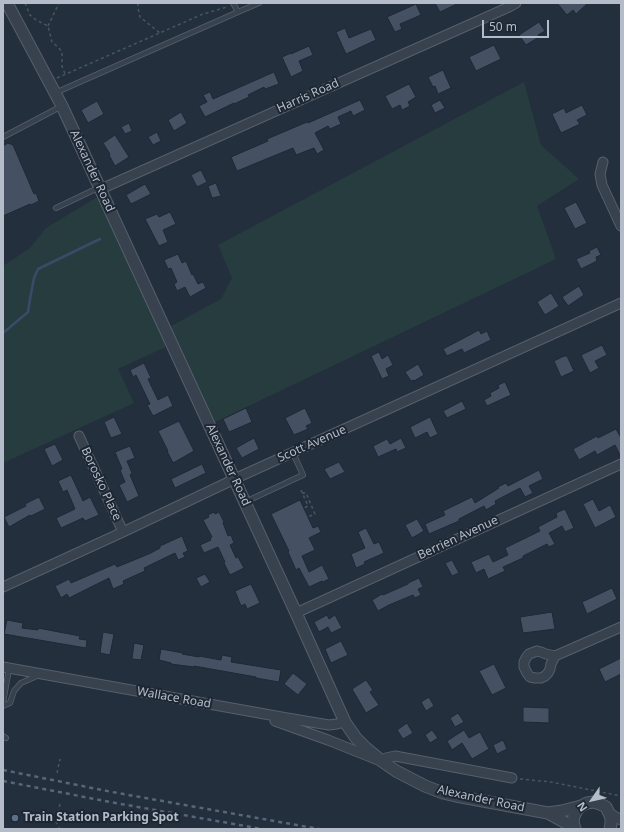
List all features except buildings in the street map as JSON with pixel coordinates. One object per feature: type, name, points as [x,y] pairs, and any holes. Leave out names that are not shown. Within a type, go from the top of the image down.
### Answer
[{"type":"street","name":"Alexander Road","points":[[8,3],[62,106],[345,722],[352,733],[363,746],[383,762],[417,782],[443,792],[456,796],[548,813],[562,811],[594,802],[606,807],[610,813]]},
{"type":"street","name":"Harris Road","points":[[100,188],[516,3]]},
{"type":"street","points":[[603,162],[600,174],[602,185],[621,226]]},
{"type":"street","name":"Scott Avenue","points":[[3,587],[234,479],[621,303]]},
{"type":"street","name":"Borosko Place","points":[[79,436],[123,532]]},
{"type":"street","name":"Berrien Avenue","points":[[296,613],[621,464]]},
{"type":"street","points":[[555,656],[621,627]]},
{"type":"street","name":"Wallace Road","points":[[6,668],[329,725],[345,722]]},
{"type":"street","points":[[245,711],[383,762],[386,758],[395,756],[512,778]]},
{"type":"street","points":[[575,829],[573,822],[574,816],[581,806]]},
{"type":"street","name":"Alexander Road","points":[[548,813],[575,829]]},
{"type":"street","points":[[610,813],[621,820]]},
{"type":"street","points":[[610,813],[610,829]]},
{"type":"lane","points":[[55,93],[259,3]]},
{"type":"lane","points":[[234,4],[238,12]]},
{"type":"lane","points":[[3,138],[62,106]]},
{"type":"lane","points":[[56,208],[100,188]]},
{"type":"lane","points":[[245,502],[302,475],[293,453]]},
{"type":"lane","points":[[6,668],[3,705],[10,703],[14,691],[21,683],[40,674]]},
{"type":"path","points":[[24,3],[30,14],[36,20],[48,26]]},
{"type":"path","points":[[59,3],[48,26],[52,42],[58,46],[62,52],[62,66],[66,74]]},
{"type":"path","points":[[138,3],[140,17],[160,33]]},
{"type":"path","points":[[49,81],[203,14],[234,4]]},
{"type":"path","points":[[304,508],[308,506],[301,491],[306,493],[315,514],[308,518]]},
{"type":"path","points":[[57,773],[60,759]]},
{"type":"path","points":[[512,778],[551,782],[621,796]]},
{"type":"path","points":[[60,804],[56,822],[60,829]]},
{"type":"green space","points":[[524,82],[541,145],[579,179],[537,206],[556,259],[211,424],[172,340],[171,326],[221,299],[232,278],[218,245]]},
{"type":"green space","points":[[103,195],[172,344],[118,369],[134,403],[3,463],[3,266],[30,248],[46,228]]},
{"type":"waterway","points":[[3,333],[28,312],[34,278],[38,269],[100,239]]},
{"type":"railway","points":[[3,770],[112,792],[319,829]]},
{"type":"railway","points":[[3,781],[262,829]]},
{"type":"place","name":"Train Station Parking Spot","points":[[15,818]]}]
